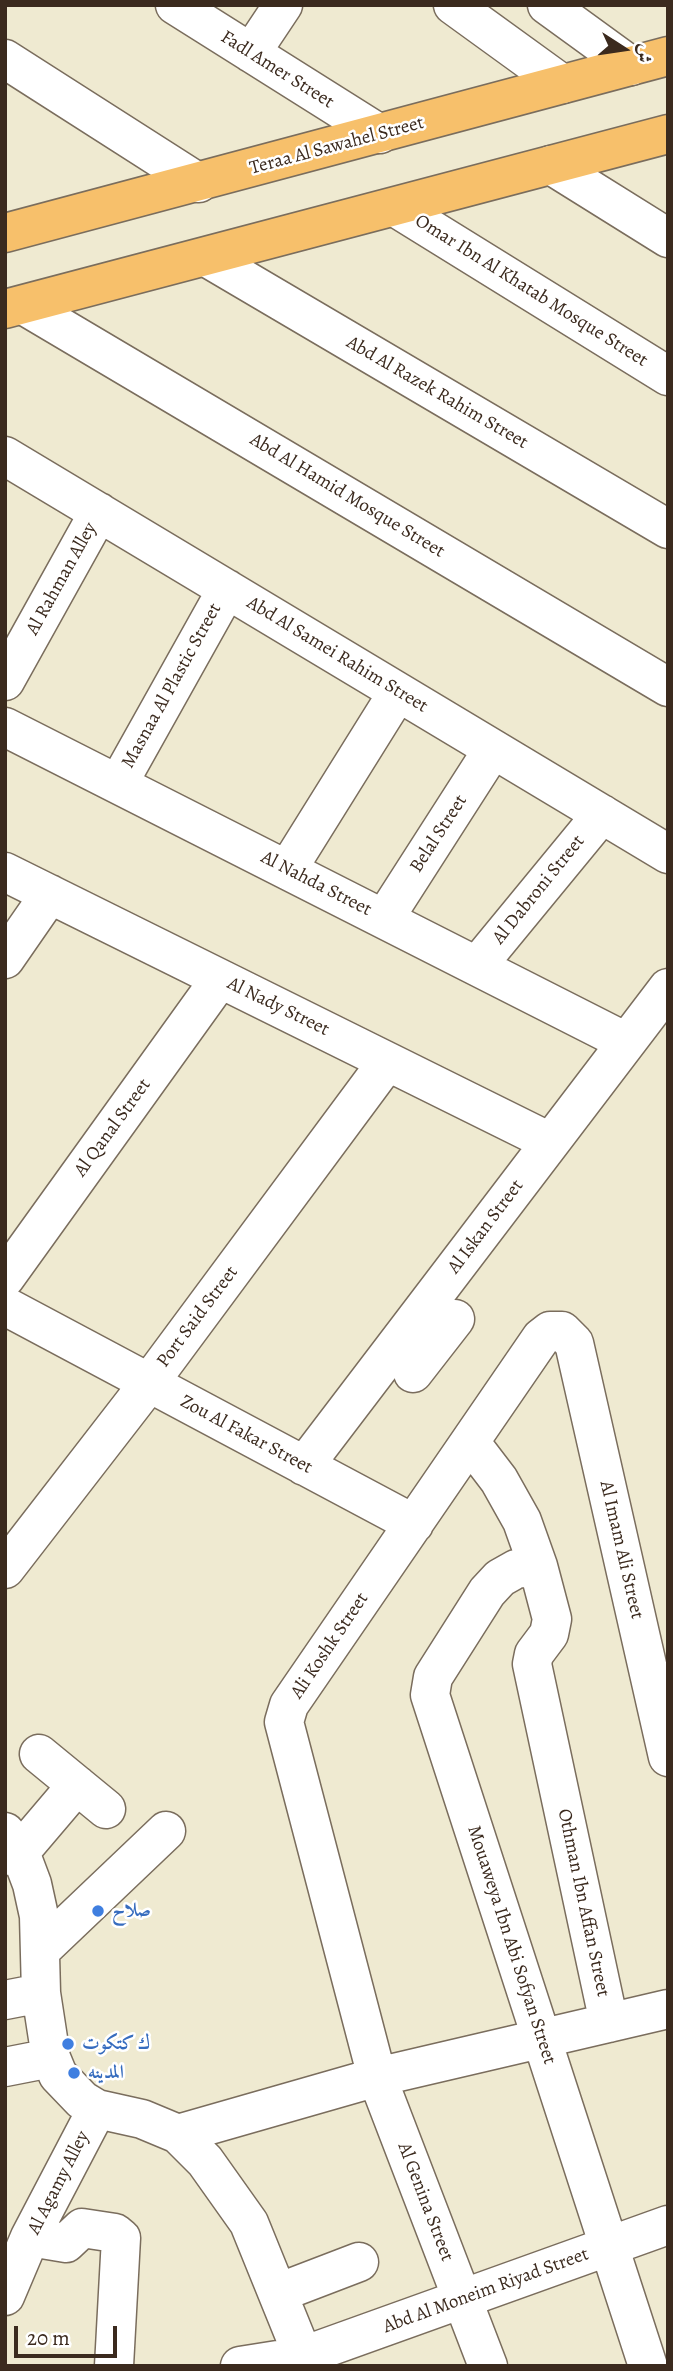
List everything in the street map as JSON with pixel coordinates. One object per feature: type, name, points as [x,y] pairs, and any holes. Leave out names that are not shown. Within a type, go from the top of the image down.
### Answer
[{"type":"main road","name":"Teraa Al Sawahel Street","points":[[5,233],[668,56]]},
{"type":"main road","points":[[15,307],[668,134]]},
{"type":"street","name":"Fadl Amer Street","points":[[175,5],[380,134]]},
{"type":"street","points":[[251,53],[283,5]]},
{"type":"street","points":[[453,5],[562,84]]},
{"type":"street","points":[[547,5],[631,66]]},
{"type":"street","points":[[5,58],[199,183]]},
{"type":"street","points":[[551,165],[668,238]]},
{"type":"street","name":"Omar Ibn Al Khatab Mosque Street","points":[[395,206],[668,376]]},
{"type":"street","name":"Abd Al Razek Rahim Street","points":[[206,257],[668,529]]},
{"type":"street","name":"Abd Al Hamid Mosque Street","points":[[15,307],[668,687]]},
{"type":"street","name":"Abd Al Samei Rahim Street","points":[[5,456],[668,853]]},
{"type":"street","name":"Al Rahman Alley","points":[[5,681],[99,512]]},
{"type":"street","name":"Masnaa Al Plastic Street","points":[[118,784],[227,589]]},
{"type":"street","points":[[287,870],[398,692]]},
{"type":"street","name":"Al Nahda Street","points":[[5,727],[626,1042]]},
{"type":"street","name":"Belal Street","points":[[384,919],[493,749]]},
{"type":"street","name":"Al Dabroni Street","points":[[477,966],[602,814]]},
{"type":"street","name":"Al Nady Street","points":[[5,872],[550,1142]]},
{"type":"street","points":[[5,959],[50,894]]},
{"type":"street","name":"Al Qanal Street","points":[[5,1278],[220,978]]},
{"type":"street","name":"Al Iskan Street","points":[[304,1466],[442,1319],[550,1142],[668,988]]},
{"type":"street","name":"Port Said Street","points":[[5,1569],[149,1383],[387,1062]]},
{"type":"street","name":"Zou Al Fakar Street","points":[[5,1306],[414,1524]]},
{"type":"street","points":[[413,1373],[442,1319]]},
{"type":"street","name":"Ali Koshk Street","points":[[377,2077],[284,1721],[289,1705],[546,1334],[562,1331],[574,1343]]},
{"type":"street","name":"Al Imam Ali Street","points":[[574,1343],[668,1757]]},
{"type":"street","name":"Othman Ibn Affan Street","points":[[470,1442],[499,1480],[516,1511],[538,1566],[551,1626],[532,1664],[609,2023]]},
{"type":"street","name":"Mouaweya Ibn Abi Sofyan Street","points":[[538,1566],[516,1569],[500,1578],[487,1592],[433,1677],[430,1688],[648,2366]]},
{"type":"street","points":[[39,1755],[91,1797],[10,1847],[32,1884],[39,1916],[41,1950],[23,1997],[58,2075],[69,2088],[97,2109],[142,2119],[178,2134],[229,2190],[249,2223],[305,2361]]},
{"type":"street","points":[[41,1950],[166,1831]]},
{"type":"street","points":[[178,2134],[377,2077],[668,2009]]},
{"type":"street","points":[[5,2067],[51,2058]]},
{"type":"street","name":"Al Genina Street","points":[[377,2077],[488,2366]]},
{"type":"street","name":"Al Agamy Alley","points":[[5,2296],[30,2237],[97,2109]]},
{"type":"street","name":"Abd Al Moneim Riyad Street","points":[[240,2366],[305,2361],[668,2225]]},
{"type":"street","points":[[30,2237],[66,2243],[82,2228],[115,2233],[121,2238],[114,2366]]},
{"type":"street","points":[[278,2293],[359,2262]]},
{"type":"place","name":"صلاح","points":[[98,1911]]},
{"type":"place","name":"ك كتكوت","points":[[68,2044]]},
{"type":"place","name":"المدينه","points":[[74,2073]]}]
